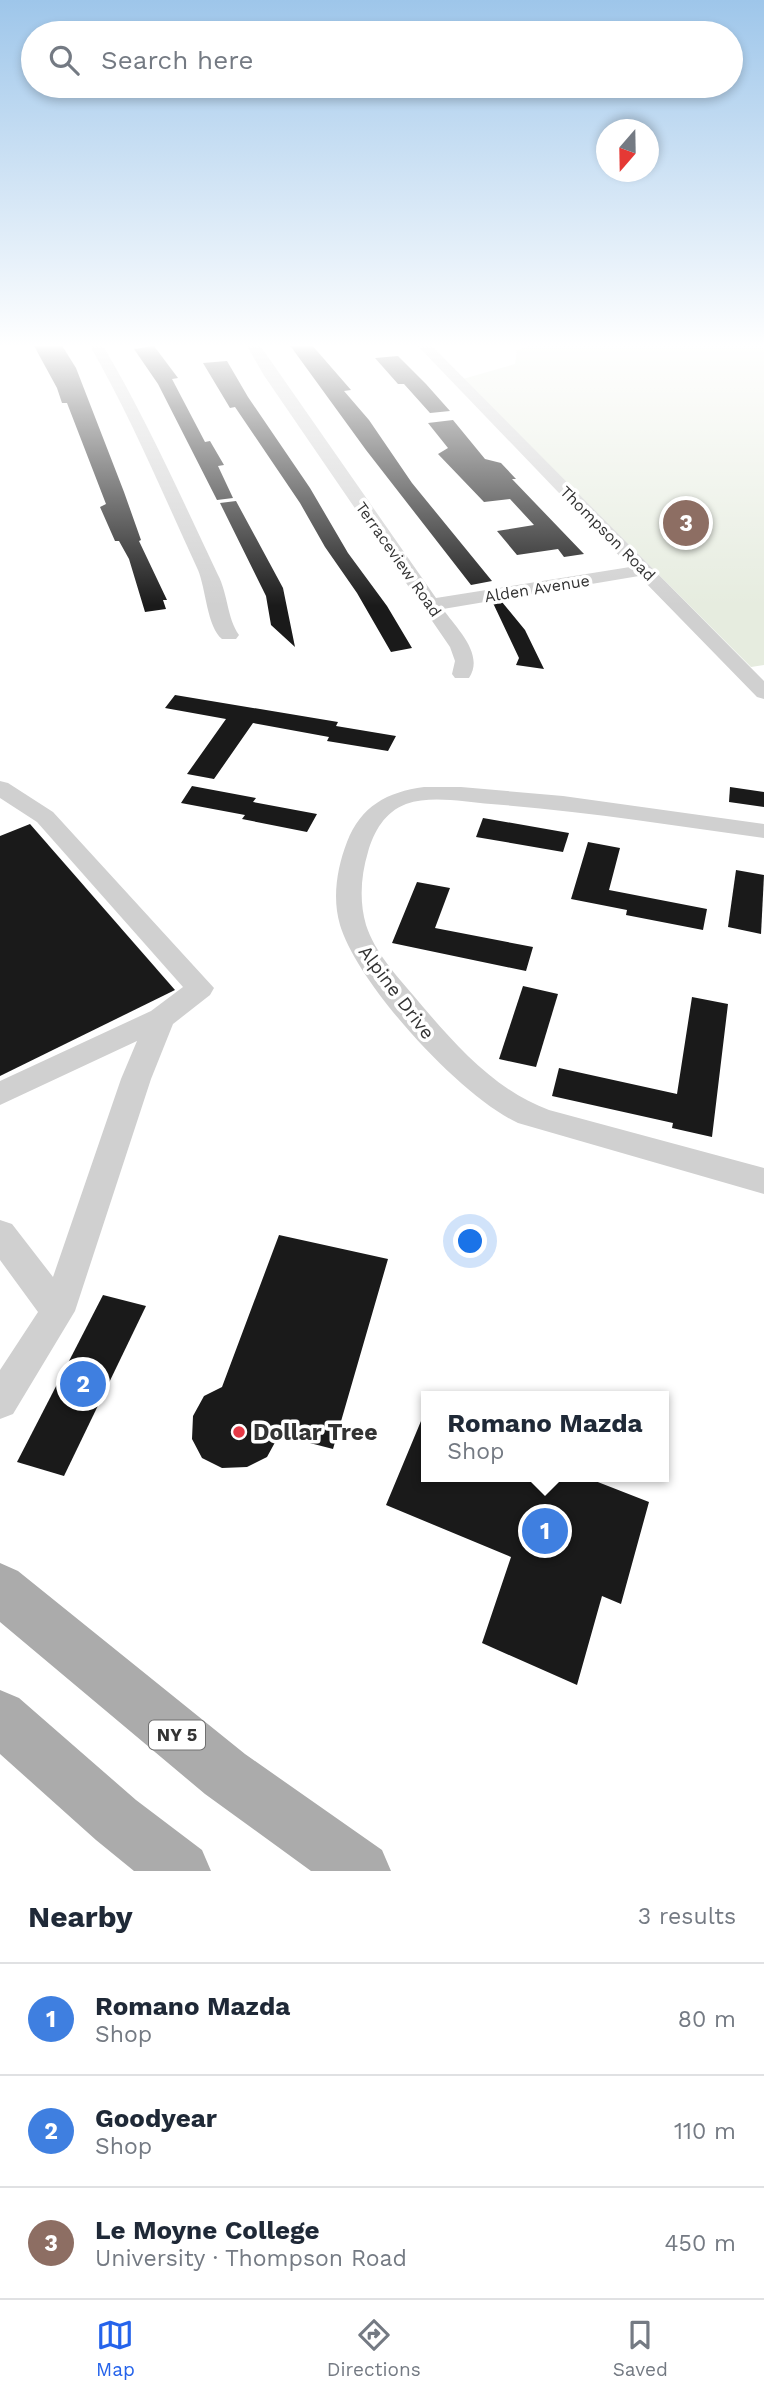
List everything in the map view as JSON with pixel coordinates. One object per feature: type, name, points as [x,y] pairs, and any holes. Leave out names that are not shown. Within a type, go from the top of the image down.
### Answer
[{"type":"main road","name":"NY 5","points":[[0,1589],[225,1774],[361,1871]]},
{"type":"main road","points":[[0,1717],[116,1820],[181,1871]]},
{"type":"street","points":[[142,431],[213,583],[225,631],[229,635]]},
{"type":"street","name":"Terraceview Road","points":[[310,431],[460,647],[465,661],[462,674]]},
{"type":"street","name":"Thompson Road","points":[[508,431],[644,570],[755,673],[764,693]]},
{"type":"street","name":"Alden Avenue","points":[[430,605],[644,570]]},
{"type":"street","points":[[0,788],[45,817],[200,988],[161,1018],[0,1094]]},
{"type":"street","name":"Alpine Drive","points":[[764,831],[569,803],[460,794],[408,796],[390,803],[369,821],[358,839],[351,876],[350,906],[356,935],[366,957],[446,1055],[467,1075],[509,1105],[552,1122],[764,1181]]},
{"type":"street","points":[[0,1402],[58,1311],[136,1079],[161,1018]]},
{"type":"street","points":[[0,1234],[58,1311]]},
{"type":"shaded area","points":[[515,431],[764,431],[764,665],[751,667]]},
{"type":"building","points":[[78,431],[101,431],[141,540],[139,541],[167,600],[163,600],[166,609],[145,612],[129,559],[119,541],[115,541],[100,507],[106,504]]},
{"type":"building","points":[[182,431],[199,431],[205,442],[210,441],[224,465],[218,466],[233,498],[217,500]]},
{"type":"building","points":[[251,431],[271,431],[412,648],[391,652],[300,503]]},
{"type":"building","points":[[352,431],[377,431],[412,483],[492,581],[471,585]]},
{"type":"building","points":[[435,431],[462,431],[485,459],[501,463],[516,479],[512,479],[584,554],[564,557],[558,549],[517,555],[497,531],[534,525],[510,499],[484,502],[438,454],[448,448]]},
{"type":"building","points":[[236,501],[283,588],[295,647],[271,625],[266,596],[220,503]]},
{"type":"building","points":[[502,602],[525,630],[544,669],[516,665],[519,658],[493,603]]},
{"type":"building","points":[[175,695],[338,722],[336,726],[396,736],[388,751],[327,741],[329,737],[253,723],[214,779],[187,774],[226,719],[165,708]]},
{"type":"building","points":[[192,786],[256,798],[253,802],[317,814],[307,832],[242,819],[245,815],[181,803]]},
{"type":"building","points":[[730,787],[764,792],[764,807],[729,802]]},
{"type":"building","points":[[483,818],[569,833],[563,852],[476,837]]},
{"type":"building","points":[[30,824],[175,990],[0,1076],[0,836]]},
{"type":"building","points":[[588,842],[620,848],[609,890],[707,909],[703,930],[626,915],[627,910],[571,899]]},
{"type":"building","points":[[736,870],[764,875],[761,934],[728,927]]},
{"type":"building","points":[[417,882],[450,888],[435,928],[533,947],[526,971],[392,943]]},
{"type":"building","points":[[523,986],[558,994],[536,1067],[499,1059]]},
{"type":"building","points":[[692,997],[728,1004],[712,1137],[672,1128],[673,1123],[552,1096],[559,1068],[677,1094]]},
{"type":"building","points":[[279,1235],[388,1259],[333,1449],[279,1435],[267,1457],[247,1467],[222,1468],[202,1458],[192,1439],[193,1416],[204,1396],[222,1387]]},
{"type":"building","points":[[103,1295],[146,1306],[64,1476],[17,1462]]},
{"type":"building","points":[[421,1421],[421,1482],[598,1482],[649,1502],[621,1604],[602,1596],[577,1685],[482,1643],[511,1557],[386,1505]]},
{"type":"place","name":"Le Moyne College","points":[[686,523]]},
{"type":"place","name":"Goodyear","points":[[83,1384]]},
{"type":"place","name":"Dollar Tree","points":[[239,1432]]},
{"type":"place","name":"Romano Mazda","points":[[545,1531]]}]
